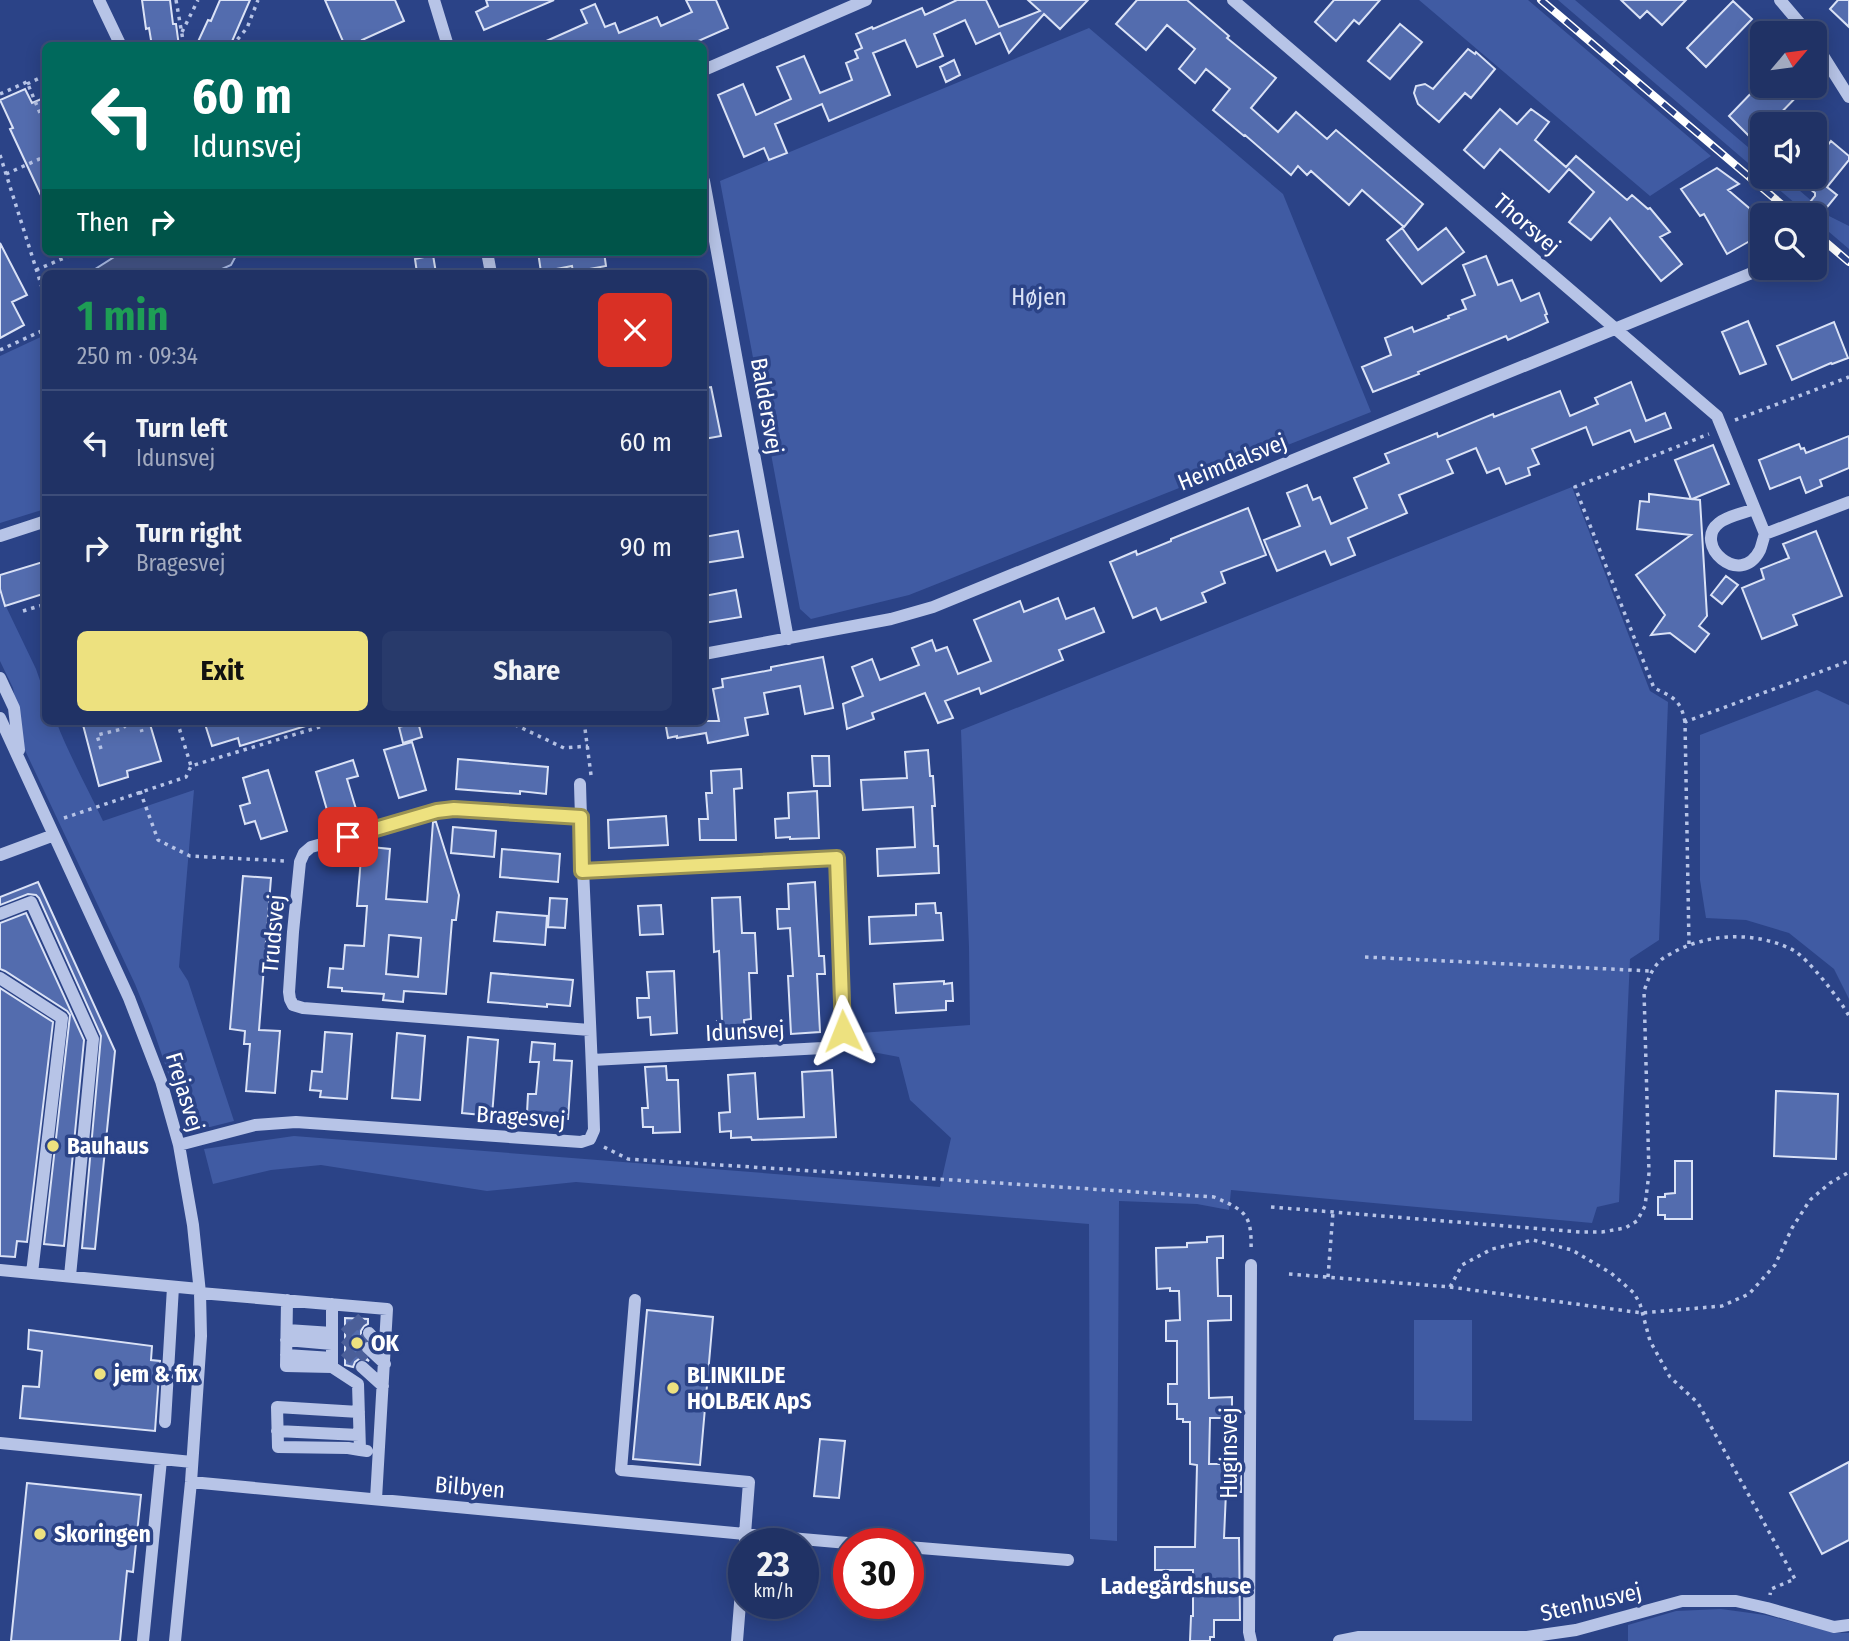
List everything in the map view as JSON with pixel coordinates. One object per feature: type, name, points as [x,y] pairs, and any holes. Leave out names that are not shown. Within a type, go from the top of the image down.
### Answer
[{"type":"street","points":[[99,0],[119,42]]},
{"type":"street","points":[[434,0],[448,42]]},
{"type":"street","points":[[707,70],[866,0]]},
{"type":"street","name":"Thorsvej","points":[[1234,0],[1717,416],[1765,534]]},
{"type":"street","points":[[1780,0],[1798,21]]},
{"type":"street","points":[[1827,62],[1849,97]]},
{"type":"street","name":"Baldersvej","points":[[707,197],[788,639]]},
{"type":"street","name":"Heimdalsvej","points":[[707,653],[891,618],[933,607],[1750,274]]},
{"type":"street","points":[[1754,509],[1718,524],[1713,533],[1713,548],[1725,563],[1747,563],[1758,553],[1765,534],[1849,502]]},
{"type":"street","points":[[0,536],[42,522]]},
{"type":"street","name":"Frejasvej","points":[[0,677],[14,708],[20,761]]},
{"type":"street","name":"Frejasvej","points":[[0,718],[129,998],[161,1081],[179,1145],[190,1203],[200,1291],[200,1362],[175,1641]]},
{"type":"street","name":"Bragesvej","points":[[179,1145],[255,1125],[296,1122],[581,1142],[590,1139],[594,1130],[580,784]]},
{"type":"street","points":[[300,862],[304,853],[312,847],[445,810],[581,817]]},
{"type":"street","points":[[0,855],[51,829]]},
{"type":"street","name":"Idunsvej","points":[[582,871],[837,858],[843,1031],[835,1042],[823,1048],[592,1060]]},
{"type":"street","name":"Trudsvej","points":[[300,862],[289,992],[293,1005],[303,1008],[590,1030]]},
{"type":"street","points":[[0,914],[30,902],[93,1039],[70,1276]]},
{"type":"street","points":[[0,978],[62,1018],[32,1273]]},
{"type":"street","name":"Huginsvej","points":[[1251,1265],[1251,1641]]},
{"type":"street","points":[[0,1270],[287,1300],[338,1327]]},
{"type":"street","points":[[165,1422],[173,1287]]},
{"type":"street","points":[[287,1300],[286,1355],[332,1363],[358,1384],[360,1450]]},
{"type":"street","points":[[635,1300],[621,1470],[750,1482],[746,1528]]},
{"type":"street","points":[[286,1335],[338,1327],[387,1309],[376,1499]]},
{"type":"street","points":[[332,1363],[338,1327]]},
{"type":"street","points":[[369,1333],[385,1350]]},
{"type":"street","points":[[384,1375],[366,1358],[384,1375]]},
{"type":"street","points":[[359,1412],[277,1407],[278,1447],[379,1451]]},
{"type":"street","points":[[277,1431],[359,1435]]},
{"type":"street","points":[[0,1443],[192,1462]]},
{"type":"street","points":[[143,1641],[161,1460]]},
{"type":"street","name":"Bilbyen","points":[[191,1482],[728,1537]]},
{"type":"street","points":[[924,1548],[1068,1560]]},
{"type":"street","name":"Stenhusvej","points":[[1339,1641],[1359,1637],[1527,1637],[1576,1630],[1682,1601],[1736,1601],[1834,1627],[1849,1626]]},
{"type":"street","points":[[737,1641],[739,1619]]},
{"type":"path","points":[[176,0],[183,42]]},
{"type":"path","points":[[182,32],[198,0]]},
{"type":"path","points":[[235,42],[247,28],[258,0]]},
{"type":"path","points":[[0,94],[42,77]]},
{"type":"path","points":[[27,84],[42,118]]},
{"type":"path","points":[[0,155],[42,288]]},
{"type":"path","points":[[6,174],[42,158]]},
{"type":"path","points":[[36,270],[69,256]]},
{"type":"path","points":[[0,350],[42,331]]},
{"type":"path","points":[[1689,944],[1683,713],[1675,698],[1654,688],[1575,486],[1849,377]]},
{"type":"path","points":[[23,611],[42,605]]},
{"type":"path","points":[[1685,722],[1849,661]]},
{"type":"path","points":[[101,749],[97,736],[121,729],[126,725]]},
{"type":"path","points":[[140,725],[142,732]]},
{"type":"path","points":[[51,829],[140,792],[186,777],[191,766],[178,725]]},
{"type":"path","points":[[191,766],[326,725]]},
{"type":"path","points":[[515,725],[564,748],[588,746]]},
{"type":"path","points":[[580,784],[591,778],[585,725]]},
{"type":"path","points":[[140,792],[158,840],[190,856],[300,862]]},
{"type":"path","points":[[1272,1207],[1580,1232],[1614,1231],[1631,1226],[1645,1206],[1649,1173],[1644,991],[1651,971],[1661,959],[1689,944],[1726,937],[1764,939],[1795,951],[1818,974],[1849,1016]]},
{"type":"path","points":[[1365,957],[1651,971]]},
{"type":"path","points":[[590,1139],[628,1159],[1214,1197],[1237,1207],[1248,1218],[1252,1233],[1251,1265]]},
{"type":"path","points":[[1289,1274],[1450,1287],[1642,1313],[1722,1306],[1749,1294],[1775,1265],[1792,1228],[1810,1200],[1830,1183],[1849,1172]]},
{"type":"path","points":[[1328,1278],[1333,1212]]},
{"type":"path","points":[[1450,1287],[1462,1265],[1492,1249],[1533,1240],[1572,1250],[1611,1273],[1634,1293],[1650,1341],[1670,1377],[1698,1403],[1795,1579],[1772,1590],[1767,1608]]},
{"type":"green space","points":[[1419,0],[1528,0],[1711,156],[1650,196]]},
{"type":"green space","points":[[1558,0],[1575,0],[1750,149],[1750,165]]},
{"type":"green space","name":"Højen","points":[[1089,28],[1283,194],[1371,412],[909,595],[811,619],[800,609],[720,181]]},
{"type":"green space","points":[[1778,189],[1798,189],[1814,203],[1795,203]]},
{"type":"green space","points":[[1827,214],[1849,226],[1849,249],[1827,230]]},
{"type":"green space","points":[[42,336],[42,510],[0,523],[0,356]]},
{"type":"green space","points":[[1572,487],[1650,691],[1668,702],[1659,940],[1630,959],[1619,1202],[1597,1207],[1592,1223],[1231,1190],[1229,1210],[1197,1204],[1119,1201],[1117,1541],[1090,1539],[1089,1224],[576,1182],[487,1191],[321,1165],[271,1170],[213,1184],[204,1149],[294,1136],[940,1187],[951,1138],[910,1100],[899,1057],[862,1050],[860,1033],[970,1025],[961,730]]},
{"type":"green space","points":[[0,594],[42,686],[42,725],[58,725],[103,821],[194,790],[179,967],[188,981],[234,1121],[210,1127],[195,1127],[182,1114],[135,984],[23,746],[13,688],[0,661]]},
{"type":"green space","points":[[1817,690],[1849,705],[1849,999],[1834,969],[1789,933],[1746,920],[1706,918],[1700,880],[1700,735]]},
{"type":"green space","points":[[1414,1320],[1472,1320],[1472,1421],[1414,1420]]},
{"type":"green space","points":[[1721,1609],[1765,1615],[1836,1633],[1849,1633],[1849,1641],[1628,1641],[1628,1625],[1676,1611]]},
{"type":"shaded area","points":[[116,256],[236,256],[231,265],[220,270],[94,270]]},
{"type":"building","points":[[142,0],[170,0],[178,42],[151,42],[149,28],[146,29]]},
{"type":"building","points":[[220,0],[250,0],[232,42],[198,42],[208,20],[211,21]]},
{"type":"building","points":[[325,0],[395,0],[404,21],[362,40],[363,42],[343,42]]},
{"type":"building","points":[[486,0],[554,0],[484,30],[476,12],[488,6]]},
{"type":"building","points":[[686,0],[716,0],[728,28],[696,42],[544,42],[587,23],[581,10],[595,4],[605,27],[615,23],[619,33],[657,17],[661,26],[692,12]]},
{"type":"building","points":[[957,0],[986,0],[999,27],[1040,11],[1028,0],[1088,0],[1060,29],[1044,14],[1009,53],[1000,33],[976,44],[965,20],[934,34],[943,56],[917,67],[905,40],[873,53],[890,95],[829,121],[822,104],[775,124],[787,153],[769,160],[764,148],[744,157],[718,95],[743,84],[756,115],[791,99],[777,67],[804,56],[820,93],[852,80],[846,63],[858,58],[855,51],[862,48],[856,34],[922,8],[925,15]]},
{"type":"building","points":[[1137,0],[1187,0],[1229,36],[1227,38],[1276,78],[1251,108],[1278,132],[1296,112],[1327,139],[1336,130],[1423,204],[1404,227],[1362,190],[1349,205],[1311,171],[1307,175],[1298,166],[1291,175],[1213,110],[1230,89],[1206,69],[1195,83],[1179,69],[1195,49],[1167,25],[1146,50],[1116,24]]},
{"type":"building","points":[[1334,0],[1380,0],[1359,24],[1354,20],[1336,41],[1315,22]]},
{"type":"building","points":[[1621,0],[1686,0],[1662,25],[1647,11],[1640,18]]},
{"type":"building","points":[[1838,0],[1849,0],[1849,27],[1830,9]]},
{"type":"building","points":[[1733,1],[1752,19],[1706,67],[1687,48]]},
{"type":"building","points":[[1400,24],[1422,42],[1390,79],[1368,61]]},
{"type":"building","points":[[1468,49],[1475,54],[1476,52],[1495,69],[1471,98],[1465,93],[1439,122],[1418,104],[1414,93],[1416,86],[1425,84],[1433,89]]},
{"type":"building","points":[[954,60],[960,75],[946,82],[940,67]]},
{"type":"building","points":[[25,89],[32,103],[42,99],[42,197],[10,129],[13,128],[0,100]]},
{"type":"building","points":[[1750,94],[1750,98],[1795,98],[1782,112],[1750,112],[1750,137],[1729,116]]},
{"type":"building","points":[[1500,109],[1517,124],[1531,109],[1549,122],[1535,140],[1566,167],[1576,156],[1627,200],[1632,195],[1650,208],[1670,232],[1660,237],[1682,264],[1661,281],[1610,218],[1591,240],[1569,222],[1594,192],[1569,169],[1549,192],[1500,149],[1484,168],[1464,150]]},
{"type":"building","points":[[1831,141],[1849,156],[1849,160],[1827,187],[1827,146]]},
{"type":"building","points":[[1717,168],[1739,184],[1728,190],[1750,209],[1750,241],[1727,254],[1704,214],[1700,216],[1681,189]]},
{"type":"building","points":[[1827,187],[1837,195],[1827,207],[1827,203],[1810,202],[1815,193],[1810,189]]},
{"type":"building","points":[[1402,228],[1418,250],[1446,228],[1464,252],[1422,284],[1387,240]]},
{"type":"building","points":[[0,243],[27,295],[12,302],[24,325],[0,338]]},
{"type":"building","points":[[433,256],[436,270],[417,270],[415,259]]},
{"type":"building","points":[[539,256],[605,256],[606,266],[584,270],[573,270],[572,266],[541,270]]},
{"type":"building","points":[[1486,256],[1498,285],[1512,280],[1521,301],[1539,293],[1548,322],[1508,340],[1506,336],[1373,392],[1362,367],[1391,355],[1385,338],[1412,327],[1414,332],[1466,309],[1462,300],[1475,295],[1463,265]]},
{"type":"building","points":[[1748,321],[1766,364],[1740,374],[1722,332]]},
{"type":"building","points":[[1834,322],[1848,358],[1792,380],[1777,346]]},
{"type":"building","points":[[1631,382],[1646,421],[1665,413],[1671,428],[1635,442],[1630,430],[1593,445],[1586,427],[1532,449],[1539,464],[1528,468],[1530,475],[1506,484],[1499,468],[1487,473],[1476,448],[1447,460],[1453,473],[1399,495],[1407,513],[1348,538],[1355,555],[1331,565],[1325,551],[1277,571],[1264,540],[1300,526],[1287,493],[1307,485],[1313,500],[1320,497],[1331,524],[1367,508],[1354,478],[1389,463],[1385,454],[1437,433],[1438,437],[1493,414],[1494,417],[1560,391],[1570,416],[1598,404],[1595,398]]},
{"type":"building","points":[[711,387],[721,436],[707,438],[707,388]]},
{"type":"building","points":[[1849,436],[1849,468],[1820,480],[1822,486],[1806,493],[1800,477],[1770,489],[1759,460],[1799,444],[1806,453]]},
{"type":"building","points":[[1713,445],[1729,484],[1692,499],[1700,500],[1707,616],[1699,626],[1709,634],[1695,652],[1670,633],[1651,635],[1665,615],[1636,575],[1691,535],[1637,529],[1640,501],[1649,502],[1649,494],[1691,499],[1675,460]]},
{"type":"building","points":[[1248,508],[1266,555],[1221,572],[1225,583],[1202,593],[1206,602],[1161,620],[1156,608],[1133,618],[1110,562],[1136,551],[1137,555]]},
{"type":"building","points":[[738,531],[743,557],[707,563],[707,536]]},
{"type":"building","points":[[1816,531],[1842,596],[1793,615],[1797,625],[1762,639],[1742,588],[1764,579],[1761,569],[1789,558],[1783,544]]},
{"type":"building","points":[[42,562],[42,594],[5,606],[0,589],[0,575]]},
{"type":"building","points":[[1726,576],[1738,585],[1722,604],[1711,595]]},
{"type":"building","points":[[736,590],[741,617],[707,623],[707,595]]},
{"type":"building","points":[[1058,598],[1066,619],[1094,608],[1104,632],[1059,650],[1063,660],[981,694],[979,688],[945,701],[953,718],[938,723],[925,693],[872,713],[874,719],[847,729],[843,704],[863,696],[852,667],[872,659],[880,680],[919,665],[912,648],[932,640],[936,651],[947,647],[958,674],[991,661],[974,620],[1020,601],[1024,612]]},
{"type":"building","points":[[823,657],[833,708],[805,714],[800,686],[764,693],[768,714],[745,718],[748,735],[708,743],[706,733],[668,738],[666,725],[707,725],[707,721],[719,721],[713,689],[723,687],[722,679],[771,670],[771,667]]},
{"type":"building","points":[[83,725],[150,725],[161,761],[127,771],[128,777],[99,786]]},
{"type":"building","points":[[205,725],[309,725],[240,746],[238,738],[212,746]]},
{"type":"building","points":[[419,725],[422,737],[403,743],[399,727]]},
{"type":"building","points":[[412,742],[426,790],[399,798],[384,750]]},
{"type":"building","points":[[928,750],[930,776],[933,776],[934,846],[938,846],[939,873],[878,876],[877,849],[915,847],[913,807],[863,810],[861,780],[907,778],[905,752]]},
{"type":"building","points":[[812,756],[829,756],[830,786],[814,786]]},
{"type":"building","points":[[458,759],[548,767],[546,794],[456,789]]},
{"type":"building","points":[[353,760],[358,776],[347,779],[356,809],[329,817],[316,772]]},
{"type":"building","points":[[741,769],[742,788],[734,789],[736,840],[700,840],[699,819],[708,819],[706,793],[712,793],[711,771]]},
{"type":"building","points":[[268,770],[287,831],[261,839],[255,821],[245,824],[240,806],[250,803],[243,778]]},
{"type":"building","points":[[817,791],[819,838],[776,838],[775,819],[789,818],[788,793]]},
{"type":"building","points":[[666,816],[668,845],[609,848],[608,820]]},
{"type":"building","points":[[433,822],[436,822],[459,895],[456,920],[452,920],[446,994],[404,991],[403,1002],[383,1000],[384,994],[342,991],[342,988],[328,987],[330,968],[343,969],[345,945],[364,946],[367,906],[357,906],[362,846],[390,849],[386,899],[427,902]],"holes":[[[389,935],[421,938],[418,977],[386,974]]]},
{"type":"building","points":[[453,827],[496,831],[494,857],[451,853]]},
{"type":"building","points":[[502,849],[560,854],[558,882],[500,877]]},
{"type":"building","points":[[243,876],[271,878],[259,1030],[280,1031],[275,1093],[246,1091],[250,1044],[244,1044],[245,1031],[230,1029]]},
{"type":"building","points":[[38,882],[115,1051],[95,1249],[82,1248],[101,1036],[39,898],[28,894],[0,905],[0,897]]},
{"type":"building","points":[[815,882],[819,956],[824,956],[825,974],[817,974],[820,1032],[791,1034],[788,976],[793,976],[790,928],[778,929],[777,909],[789,909],[788,884]]},
{"type":"building","points":[[740,897],[742,933],[755,933],[757,973],[749,973],[751,1019],[744,1020],[745,1038],[719,1040],[717,1021],[722,1021],[719,951],[714,952],[712,898]]},
{"type":"building","points":[[550,898],[567,899],[565,928],[548,927]]},
{"type":"building","points":[[935,903],[936,913],[941,913],[943,940],[870,944],[869,917],[916,915],[916,904]]},
{"type":"building","points":[[661,905],[663,934],[640,935],[638,906]]},
{"type":"building","points":[[497,912],[547,916],[545,945],[494,941]]},
{"type":"building","points":[[26,913],[84,1040],[64,1246],[44,1244],[70,1015],[0,969],[0,923]]},
{"type":"building","points":[[674,971],[677,1033],[651,1035],[650,1017],[638,1018],[637,998],[649,998],[647,972]]},
{"type":"building","points":[[491,973],[573,980],[570,1006],[547,1004],[547,1007],[488,1002]]},
{"type":"building","points":[[944,981],[944,984],[952,983],[953,1001],[946,1001],[946,1010],[896,1013],[894,984]]},
{"type":"building","points":[[0,988],[53,1022],[27,1242],[17,1241],[15,1257],[0,1256]]},
{"type":"building","points":[[325,1032],[352,1034],[347,1099],[320,1097],[321,1091],[310,1090],[312,1071],[322,1072]]},
{"type":"building","points":[[397,1033],[425,1036],[420,1100],[392,1098]]},
{"type":"building","points":[[468,1037],[498,1040],[492,1116],[462,1113]]},
{"type":"building","points":[[532,1042],[555,1044],[554,1060],[572,1061],[568,1119],[527,1113],[528,1094],[536,1094],[539,1062],[530,1062]]},
{"type":"building","points":[[666,1066],[667,1080],[678,1080],[680,1132],[653,1133],[653,1127],[643,1127],[642,1108],[648,1108],[645,1067]]},
{"type":"building","points":[[832,1070],[836,1137],[752,1140],[751,1137],[731,1138],[731,1131],[720,1132],[719,1113],[730,1112],[728,1075],[755,1073],[758,1119],[804,1117],[802,1072]]},
{"type":"building","points":[[1776,1091],[1838,1094],[1836,1159],[1774,1156]]},
{"type":"building","points":[[1675,1161],[1692,1161],[1692,1219],[1665,1219],[1665,1215],[1658,1215],[1658,1197],[1675,1193]]},
{"type":"building","points":[[1223,1236],[1223,1258],[1217,1258],[1218,1296],[1231,1296],[1231,1320],[1208,1321],[1209,1398],[1232,1397],[1232,1418],[1210,1418],[1209,1464],[1241,1464],[1241,1492],[1226,1492],[1224,1538],[1239,1538],[1240,1620],[1214,1620],[1214,1637],[1210,1637],[1210,1641],[1190,1641],[1193,1570],[1155,1570],[1155,1547],[1195,1547],[1197,1465],[1190,1464],[1190,1422],[1177,1419],[1177,1404],[1168,1404],[1168,1384],[1177,1384],[1177,1341],[1166,1341],[1166,1321],[1180,1320],[1179,1291],[1170,1291],[1170,1288],[1157,1289],[1156,1248],[1187,1247],[1187,1243],[1207,1242],[1207,1237]]},
{"type":"building","name":"BLINKILDE HOLBÆK ApS","points":[[647,1310],[713,1317],[700,1465],[633,1459]]},
{"type":"building","name":"OK","points":[[345,1318],[368,1319],[368,1324],[361,1331],[364,1340],[359,1347],[369,1361],[359,1359],[353,1367],[345,1365]]},
{"type":"building","name":"jem & fix","points":[[29,1330],[152,1346],[151,1360],[160,1361],[155,1431],[20,1418],[23,1386],[39,1387],[42,1351],[28,1349]]},
{"type":"building","points":[[820,1439],[845,1441],[839,1498],[814,1496]]},
{"type":"building","points":[[1849,1462],[1849,1540],[1822,1554],[1790,1493]]},
{"type":"building","points":[[27,1483],[141,1495],[133,1572],[127,1571],[120,1641],[11,1641]]},
{"type":"tunnel","points":[[354,1318],[369,1333]]},
{"type":"tunnel","points":[[345,1325],[368,1348]]},
{"type":"tunnel","points":[[345,1338],[369,1360]]},
{"type":"tunnel","points":[[345,1351],[362,1367]]},
{"type":"railway","points":[[1541,0],[1780,203]]},
{"type":"railway","points":[[1827,243],[1849,262]]},
{"type":"place","name":"Bauhaus","points":[[53,1146]]},
{"type":"place","name":"OK","points":[[357,1343]]},
{"type":"place","name":"jem & fix","points":[[100,1374]]},
{"type":"place","name":"BLINKILDE HOLBÆK ApS","points":[[673,1388]]},
{"type":"place","name":"Skoringen","points":[[40,1534]]},
{"type":"district","name":"Ladegårdshuse","points":[[1176,1586]]},
{"type":"route","points":[[348,837],[437,811],[454,809],[581,817],[582,871],[837,858],[843,1031]]}]
